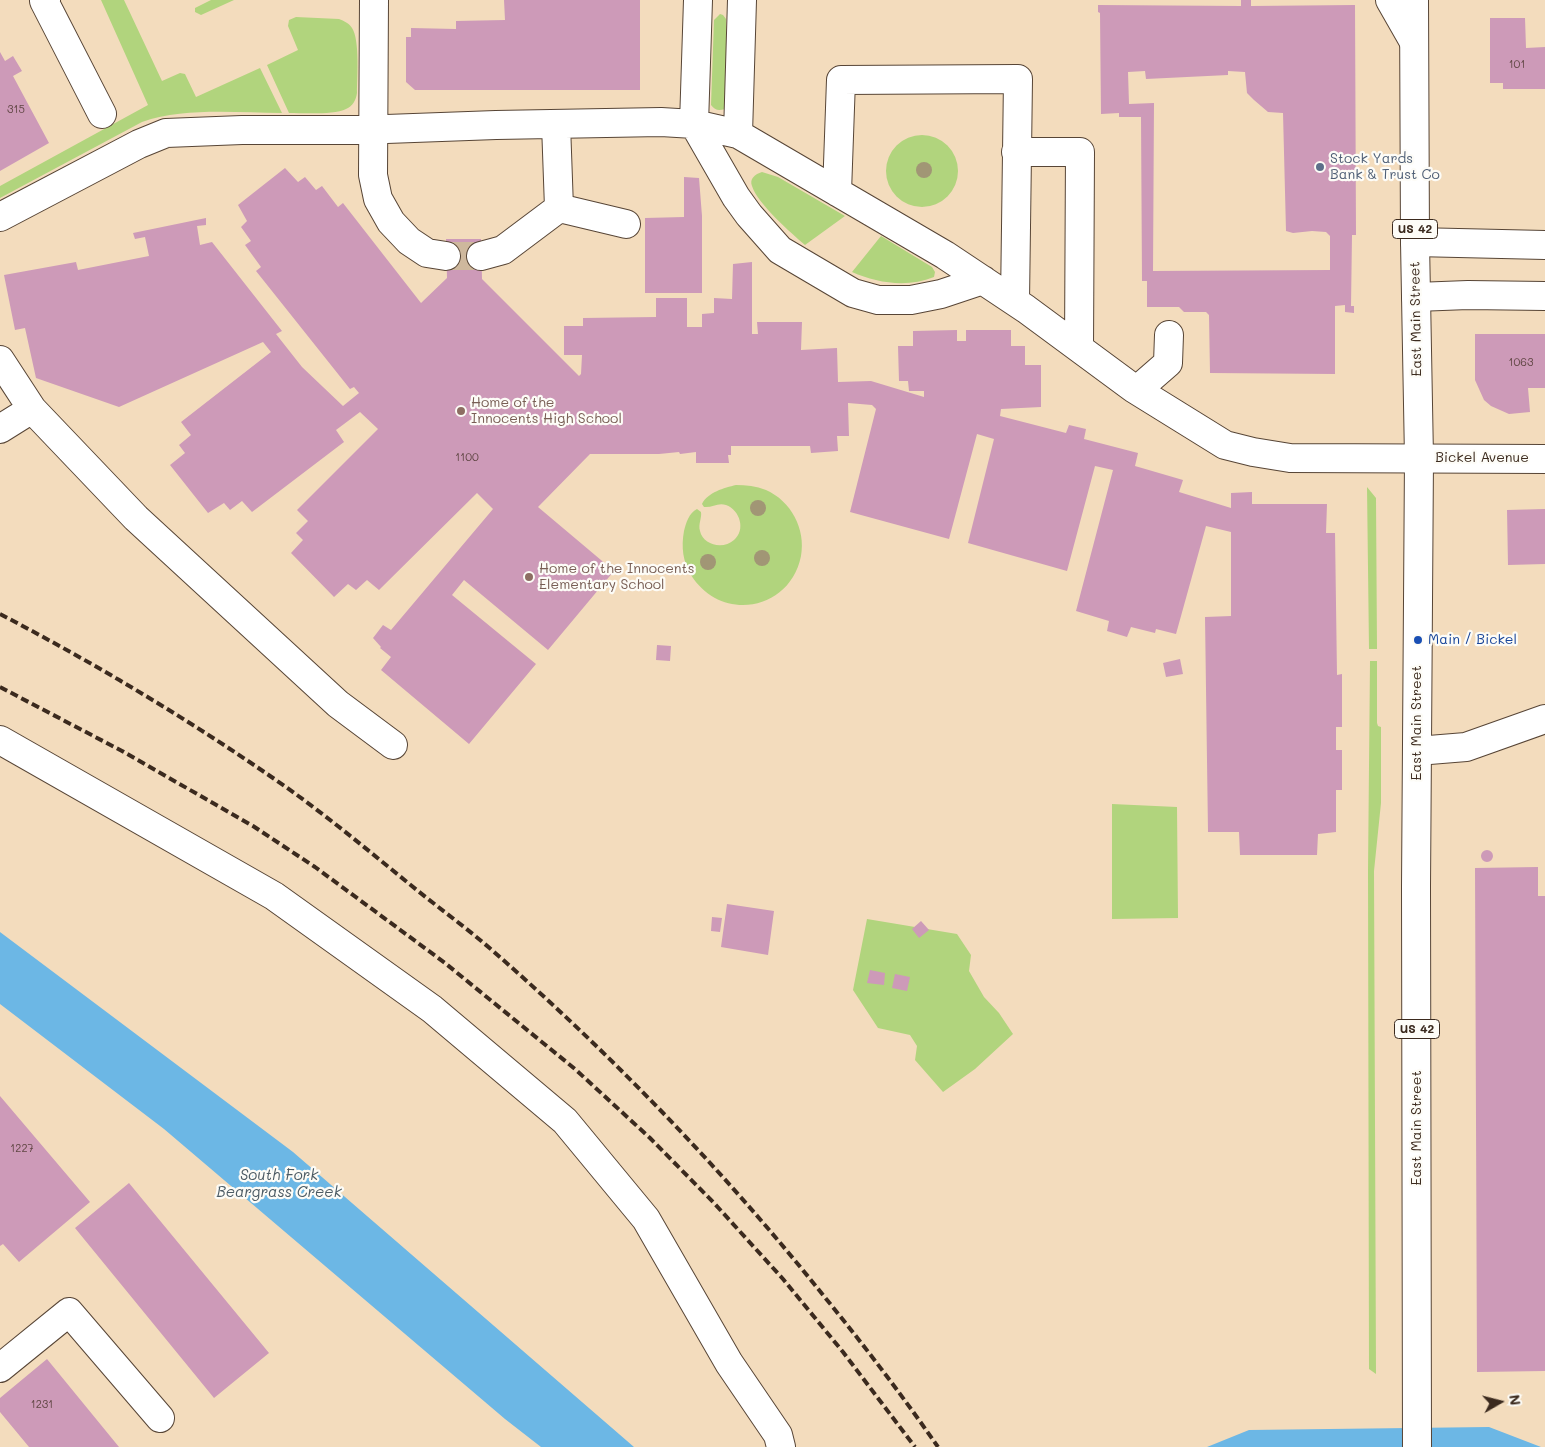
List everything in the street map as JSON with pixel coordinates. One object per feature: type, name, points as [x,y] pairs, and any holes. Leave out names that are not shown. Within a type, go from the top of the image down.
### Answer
[{"type":"main road","points":[[46,0],[44,1],[102,114]]},
{"type":"main road","points":[[374,0],[372,129],[373,175],[378,200],[391,222],[409,241],[427,253],[446,256]]},
{"type":"main road","points":[[698,0],[694,124],[736,197],[780,250],[853,293],[878,300],[910,300],[941,294],[983,280]]},
{"type":"main road","points":[[738,134],[742,0]]},
{"type":"main road","points":[[1390,0],[1414,42]]},
{"type":"main road","name":"East Main Street","points":[[1414,0],[1415,242],[1419,458],[1417,1447]]},
{"type":"main road","points":[[837,192],[841,80],[1018,79],[1015,302]]},
{"type":"main road","name":"Bickel Avenue","points":[[0,217],[139,144],[166,133],[233,130],[372,129],[662,122],[694,124],[738,134],[945,255],[1015,302],[1136,390],[1225,445],[1252,452],[1290,458],[1545,459]]},
{"type":"main road","points":[[556,124],[559,208]]},
{"type":"main road","points":[[1016,152],[1080,152],[1079,348]]},
{"type":"main road","points":[[559,208],[626,224]]},
{"type":"main road","points":[[481,256],[503,250],[559,208]]},
{"type":"main road","points":[[1415,242],[1545,245]]},
{"type":"main road","points":[[1416,297],[1468,295],[1545,296]]},
{"type":"main road","points":[[1136,390],[1168,363],[1169,335]]},
{"type":"main road","points":[[0,360],[32,408],[136,518],[338,704],[393,745]]},
{"type":"main road","points":[[0,429],[32,408]]},
{"type":"main road","points":[[1417,751],[1466,747],[1545,719]]},
{"type":"main road","points":[[0,740],[274,896],[432,1009],[565,1121],[646,1219],[729,1363],[778,1435],[781,1447]]},
{"type":"main road","points":[[0,1368],[69,1312],[160,1418]]},
{"type":"green space","points":[[101,0],[124,0],[162,81],[180,73],[185,74],[196,97],[260,68],[282,113],[176,114],[142,122],[0,198],[0,186],[148,105]]},
{"type":"green space","points":[[211,0],[234,0],[201,15],[195,12],[195,8]]},
{"type":"green space","points":[[720,14],[726,19],[727,104],[725,109],[719,110],[711,105],[714,20]]},
{"type":"green space","points":[[296,17],[339,19],[348,23],[352,28],[355,34],[357,50],[357,93],[354,102],[348,108],[327,113],[289,113],[267,65],[298,50],[288,26],[289,20]]},
{"type":"green space","points":[[922,135],[942,141],[952,151],[958,171],[952,191],[942,201],[922,207],[902,201],[892,191],[886,171],[892,151],[902,141]]},
{"type":"green space","points":[[762,172],[778,177],[845,216],[805,245],[775,217],[755,193],[751,183],[752,179],[755,175]]},
{"type":"green space","points":[[881,236],[932,267],[935,272],[934,277],[913,282],[892,283],[852,272]]},
{"type":"green space","points":[[736,485],[766,490],[783,501],[795,517],[801,536],[801,556],[794,575],[783,589],[769,599],[753,604],[736,605],[719,600],[704,590],[691,575],[683,554],[684,531],[690,516],[697,509],[701,512],[700,531],[709,543],[724,545],[730,543],[738,536],[740,521],[735,511],[726,505],[720,504],[704,507],[702,504],[708,496]]},
{"type":"green space","points":[[1367,487],[1376,498],[1377,649],[1369,649]]},
{"type":"green space","points":[[1370,661],[1377,661],[1377,723],[1381,727],[1381,803],[1374,871],[1376,1374],[1369,1369],[1368,871]]},
{"type":"green space","points":[[1112,804],[1177,807],[1178,918],[1112,919]]},
{"type":"green space","points":[[867,919],[957,934],[971,955],[969,971],[984,997],[999,1013],[1013,1034],[975,1069],[943,1092],[915,1060],[917,1046],[910,1035],[878,1028],[853,990]]},
{"type":"water","name":"South Fork Beargrass Creek","points":[[0,932],[293,1152],[634,1447],[541,1447],[505,1419],[164,1129],[0,1004]]},
{"type":"water","points":[[1489,1427],[1541,1447],[1207,1447],[1249,1430]]},
{"type":"building","points":[[504,0],[640,0],[640,90],[415,90],[406,82],[406,37],[411,37],[411,28],[456,29],[456,21],[505,20]]},
{"type":"building","name":"Stock Yards Bank & Trust Co","points":[[1241,0],[1251,0],[1251,6],[1355,5],[1356,235],[1352,235],[1351,306],[1354,306],[1354,313],[1345,312],[1345,305],[1335,306],[1335,374],[1210,373],[1209,315],[1206,312],[1184,312],[1179,307],[1147,307],[1147,281],[1142,281],[1141,117],[1119,117],[1119,113],[1101,114],[1100,13],[1098,12],[1098,5],[1241,6]],"holes":[[[1145,71],[1146,79],[1228,75],[1228,71],[1245,72],[1247,93],[1268,112],[1283,113],[1286,231],[1293,233],[1326,232],[1330,236],[1330,270],[1153,271],[1154,103],[1129,104],[1128,72]]]},
{"type":"building","points":[[1490,18],[1525,18],[1526,48],[1545,47],[1545,89],[1503,89],[1503,83],[1490,83]]},
{"type":"building","points":[[0,52],[5,61],[13,56],[22,71],[13,76],[49,143],[0,171]]},
{"type":"building","points":[[285,168],[298,182],[305,177],[316,190],[322,186],[338,207],[343,203],[421,303],[447,278],[446,239],[481,239],[482,279],[579,376],[581,374],[582,355],[564,355],[564,326],[583,326],[583,318],[656,317],[656,298],[687,298],[687,327],[702,327],[702,314],[714,313],[714,298],[732,299],[733,264],[752,262],[752,334],[758,334],[757,322],[802,322],[801,350],[837,348],[838,382],[871,381],[924,397],[924,391],[909,391],[908,381],[899,381],[898,346],[913,346],[913,331],[957,330],[957,341],[966,341],[966,330],[1011,330],[1011,346],[1025,346],[1025,365],[1041,365],[1041,407],[1001,409],[1000,416],[1066,433],[1069,425],[1086,429],[1084,439],[1138,453],[1135,466],[1183,480],[1179,492],[1231,508],[1231,493],[1252,492],[1252,504],[1327,504],[1326,533],[1335,533],[1337,675],[1342,674],[1342,727],[1336,727],[1336,750],[1342,750],[1342,790],[1336,790],[1336,832],[1318,834],[1317,855],[1240,855],[1239,832],[1208,832],[1205,617],[1231,616],[1231,532],[1206,526],[1176,634],[1156,629],[1155,633],[1131,627],[1127,637],[1107,631],[1109,621],[1076,611],[1113,470],[1095,466],[1067,571],[968,543],[994,439],[977,434],[949,539],[850,512],[876,409],[872,405],[848,403],[849,436],[837,436],[838,451],[811,453],[810,446],[731,446],[731,455],[728,455],[729,463],[696,463],[696,452],[680,454],[679,452],[659,454],[590,454],[538,507],[614,571],[548,650],[464,580],[452,595],[536,664],[469,744],[381,670],[391,657],[380,648],[373,638],[383,625],[391,630],[493,509],[477,493],[379,590],[367,580],[356,590],[348,584],[334,597],[291,553],[303,540],[296,533],[308,521],[297,510],[378,429],[360,412],[336,430],[344,442],[252,512],[242,501],[230,510],[224,503],[208,513],[170,465],[185,453],[179,445],[191,435],[181,422],[271,352],[263,342],[119,407],[36,378],[25,328],[15,330],[4,275],[76,262],[78,270],[149,256],[145,237],[135,239],[133,233],[206,218],[206,225],[197,226],[200,245],[212,242],[282,331],[276,334],[302,367],[343,406],[359,393],[354,387],[350,389],[256,271],[261,267],[245,245],[251,241],[241,227],[247,221],[238,205]]},
{"type":"building","points":[[684,177],[699,178],[702,216],[702,293],[645,293],[645,218],[684,217]]},
{"type":"building","points":[[1475,334],[1545,334],[1545,388],[1528,388],[1530,412],[1509,414],[1491,406],[1484,400],[1475,380]]},
{"type":"building","points":[[1545,509],[1545,564],[1508,565],[1507,510]]},
{"type":"building","points":[[657,645],[671,646],[670,661],[656,660]]},
{"type":"building","points":[[1180,659],[1183,674],[1166,677],[1163,663]]},
{"type":"building","points":[[1485,850],[1489,850],[1493,856],[1489,862],[1485,862],[1481,858],[1481,854]]},
{"type":"building","points":[[1538,867],[1538,896],[1545,896],[1545,1371],[1477,1372],[1475,868]]},
{"type":"building","points":[[727,904],[774,911],[768,955],[721,947]]},
{"type":"building","points":[[712,917],[722,918],[720,932],[711,931]]},
{"type":"building","points":[[921,921],[929,930],[919,938],[912,929]]},
{"type":"building","points":[[870,970],[885,973],[884,985],[867,983]]},
{"type":"building","points":[[895,974],[910,977],[907,991],[892,988]]},
{"type":"building","points":[[0,1096],[90,1202],[19,1262],[3,1244],[0,1246]]},
{"type":"building","points":[[129,1183],[269,1353],[214,1398],[75,1228]]},
{"type":"building","points":[[47,1359],[119,1447],[29,1447],[0,1412],[0,1398]]},
{"type":"tunnel","points":[[446,256],[481,256]]},
{"type":"railway","points":[[0,614],[139,692],[273,778],[329,819],[493,951],[624,1073],[746,1203],[853,1332],[938,1447]]},
{"type":"railway","points":[[0,687],[122,751],[253,826],[315,867],[445,963],[575,1069],[650,1138],[714,1203],[783,1279],[843,1352],[915,1447]]},
{"type":"place","name":"Stock Yards Bank & Trust Co","points":[[1320,167]]},
{"type":"place","name":"Home of the Innocents High School","points":[[461,411]]},
{"type":"place","name":"Home of the Innocents Elementary School","points":[[529,577]]},
{"type":"place","name":"Main / Bickel","points":[[1418,640]]}]
